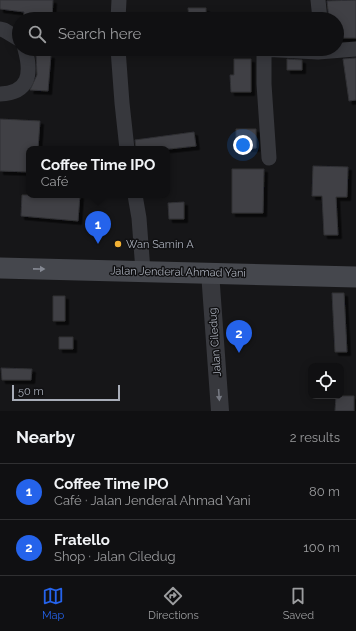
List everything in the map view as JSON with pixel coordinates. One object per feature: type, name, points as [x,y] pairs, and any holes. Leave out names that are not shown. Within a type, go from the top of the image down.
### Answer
[{"type":"main road","name":"Jalan Jenderal Ahmad Yani","points":[[0,268],[143,270],[356,277]]},
{"type":"street","points":[[118,12],[119,0]]},
{"type":"street","points":[[318,0],[319,12]]},
{"type":"street","points":[[0,29],[12,35]]},
{"type":"street","points":[[344,49],[356,48]]},
{"type":"street","points":[[0,94],[17,91],[25,84],[28,70],[26,56]]},
{"type":"street","points":[[119,56],[127,146]]},
{"type":"street","points":[[264,56],[264,84],[269,158]]},
{"type":"street","points":[[136,198],[139,218],[143,270]]},
{"type":"street","name":"Jalan Ciledug","points":[[210,272],[220,411]]},
{"type":"building","points":[[0,0],[53,0],[52,12],[24,12],[0,9]]},
{"type":"building","points":[[356,0],[356,38],[344,38],[344,12],[328,12],[327,1]]},
{"type":"building","points":[[188,8],[206,8],[206,12],[188,12]]},
{"type":"building","points":[[36,56],[51,56],[48,91],[30,90],[37,75]]},
{"type":"building","points":[[356,58],[356,100],[349,101],[343,59]]},
{"type":"building","points":[[234,59],[251,59],[251,92],[231,92],[230,75],[234,75]]},
{"type":"building","points":[[287,59],[302,60],[302,70],[287,70]]},
{"type":"building","points":[[0,119],[40,121],[38,146],[26,146],[26,172],[0,171]]},
{"type":"building","points":[[236,129],[256,129],[256,148],[236,148]]},
{"type":"building","points":[[194,132],[196,146],[170,149],[170,146],[136,146],[135,140]]},
{"type":"building","points":[[313,166],[348,167],[347,197],[336,197],[338,235],[324,235],[322,196],[312,196]]},
{"type":"building","points":[[232,169],[264,169],[263,213],[232,213]]},
{"type":"building","points":[[22,195],[26,195],[26,198],[80,198],[78,221],[21,216]]},
{"type":"building","points":[[184,202],[184,219],[169,219],[168,203]]},
{"type":"building","points":[[332,293],[344,293],[347,352],[335,352]]},
{"type":"building","points":[[53,296],[65,296],[65,321],[53,321]]},
{"type":"building","points":[[59,337],[73,337],[73,349],[59,349]]},
{"type":"building","points":[[1,368],[32,369],[31,380],[2,380]]},
{"type":"building","points":[[344,396],[354,396],[354,411],[335,411],[336,399],[344,399]]},
{"type":"place","name":"Coffee Time IPO","points":[[98,244]]},
{"type":"place","name":"Wan Samin A","points":[[118,244]]},
{"type":"place","name":"Fratello","points":[[239,353]]}]
